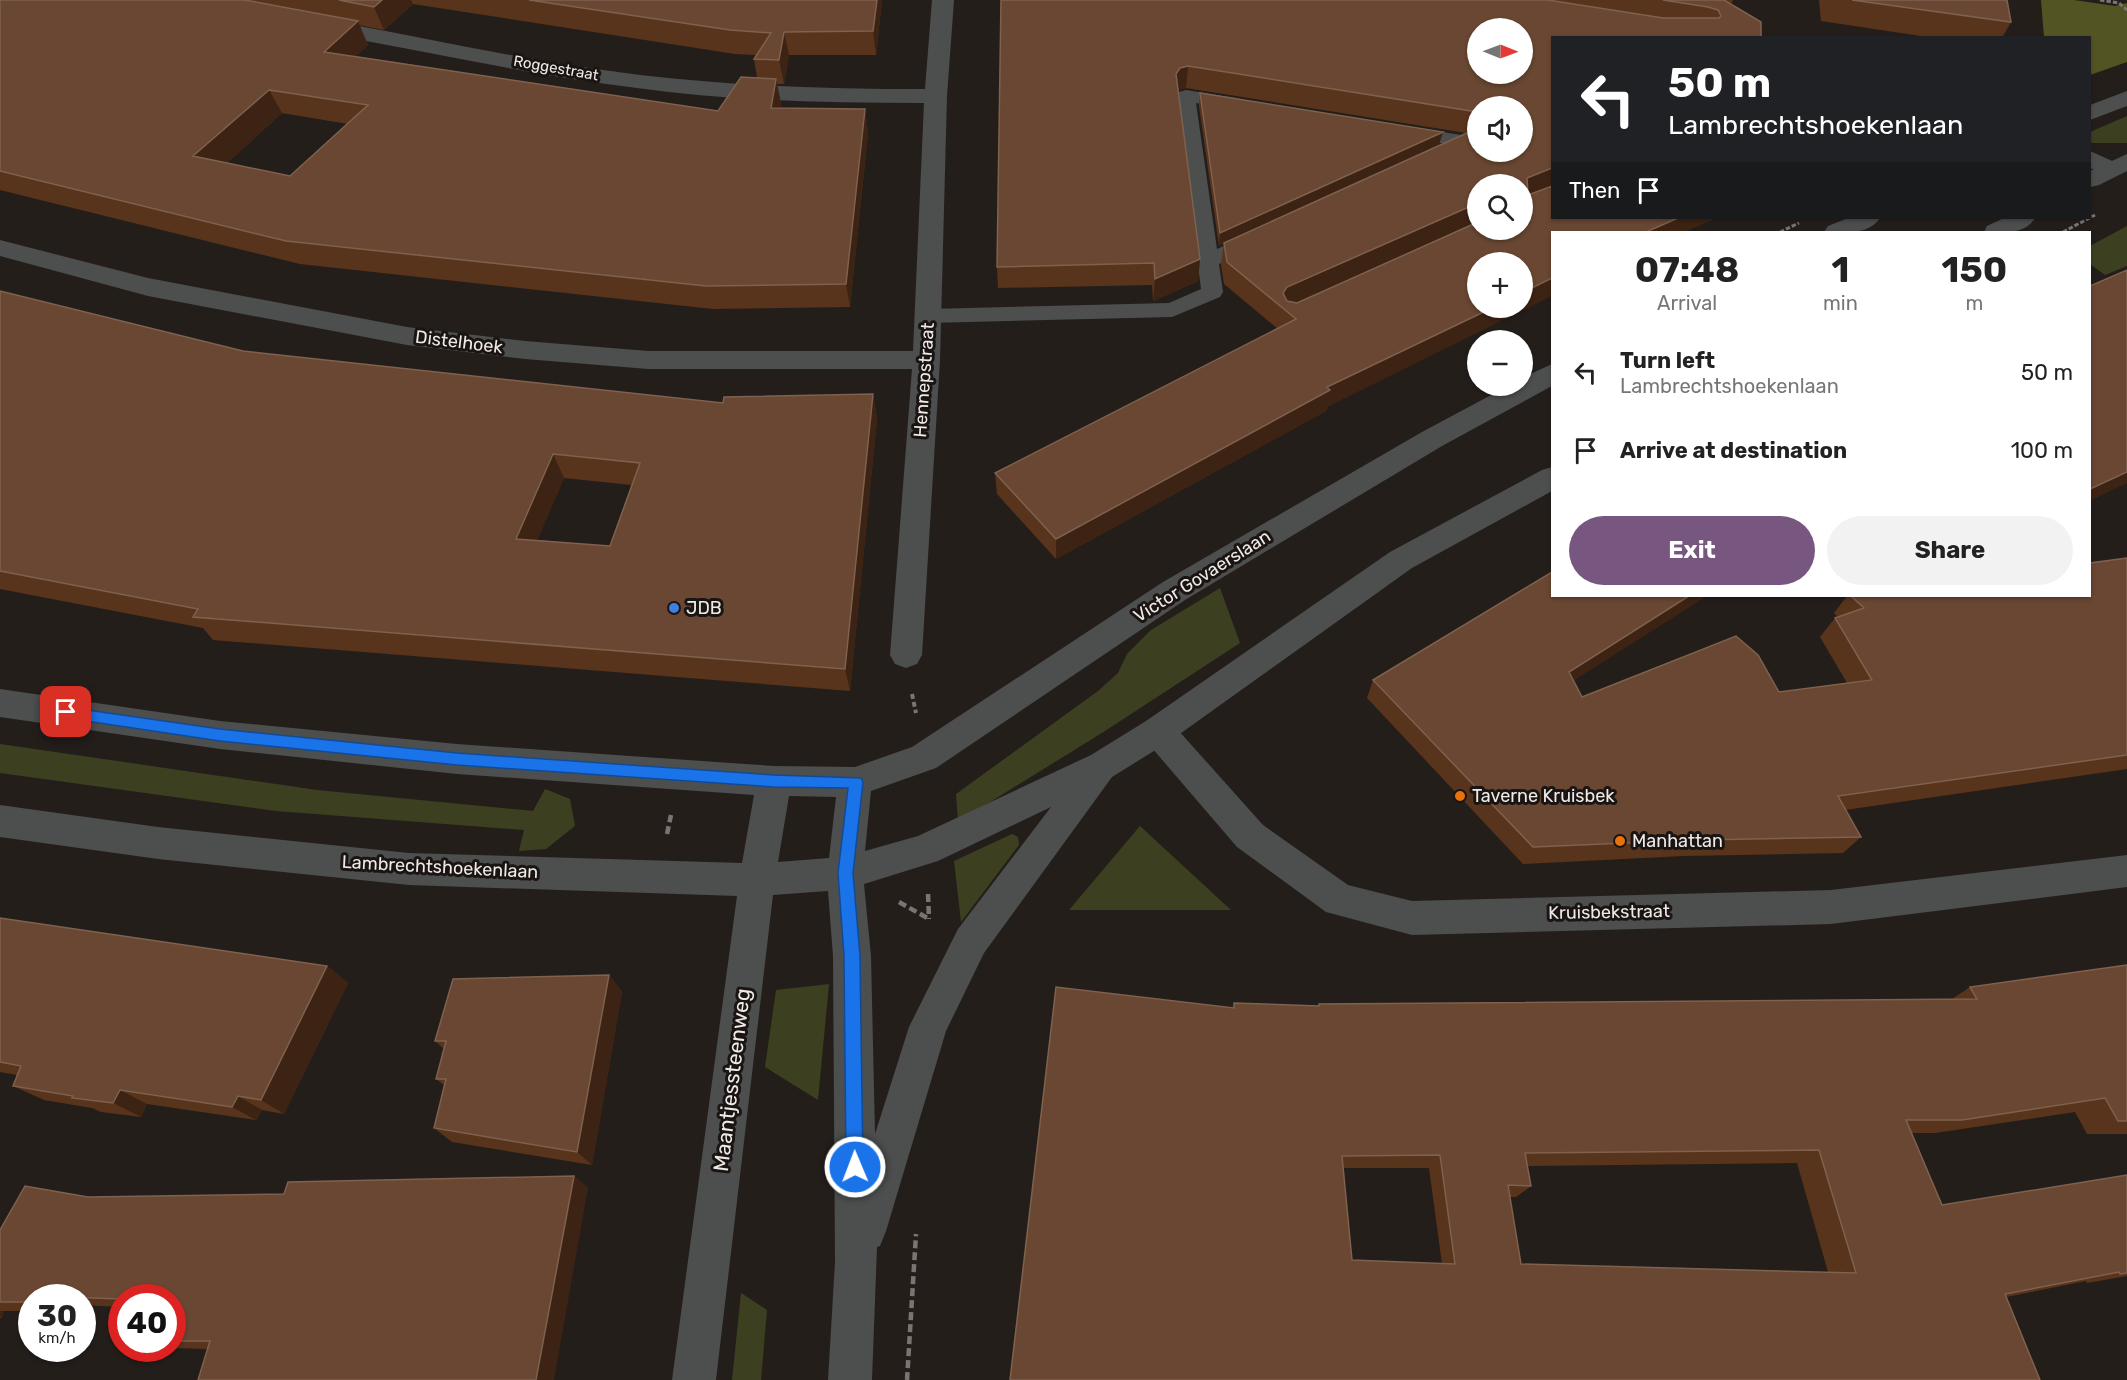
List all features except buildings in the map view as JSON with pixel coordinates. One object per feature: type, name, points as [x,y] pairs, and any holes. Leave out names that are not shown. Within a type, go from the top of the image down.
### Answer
[{"type":"street","name":"Hennepstraat","points":[[906,655],[926,360],[942,0]]},
{"type":"street","name":"Roggestraat","points":[[296,21],[597,76],[726,90],[856,96],[936,96]]},
{"type":"street","points":[[2091,113],[2127,98]]},
{"type":"street","points":[[1839,231],[1866,219]]},
{"type":"street","points":[[1998,231],[2021,219]]},
{"type":"street","name":"Distelhoek","points":[[0,248],[148,287],[408,336],[525,350],[648,360],[926,360]]},
{"type":"street","name":"Victor Govaerslaan","points":[[855,782],[924,758],[1174,591],[1432,439],[1551,375]]},
{"type":"street","points":[[845,873],[925,850],[1103,765],[1158,731],[1401,560],[1551,479]]},
{"type":"street","points":[[0,703],[220,735],[457,759],[774,781],[855,782],[845,873],[852,956],[856,1262],[850,1380]]},
{"type":"street","name":"Kruisbekstraat","points":[[1158,731],[1250,836],[1339,900],[1412,918],[1831,907],[2127,871]]},
{"type":"street","points":[[856,1262],[928,1027],[971,941],[1103,765]]},
{"type":"street","name":"Maantjessteenweg","points":[[694,1380],[757,880],[774,781]]},
{"type":"street","name":"Lambrechtshoekenlaan","points":[[0,821],[158,843],[410,869],[757,880],[845,873]]},
{"type":"lane","points":[[928,316],[1172,310],[1212,292],[1186,96],[1256,108]]},
{"type":"lane","points":[[1386,129],[1468,142],[1436,157]]},
{"type":"lane","points":[[1208,261],[1273,231]]},
{"type":"path","points":[[2100,0],[2119,3],[2127,10]]},
{"type":"path","points":[[2091,217],[2102,211]]},
{"type":"path","points":[[2065,231],[2087,219]]},
{"type":"path","points":[[1782,231],[1801,222]]},
{"type":"path","points":[[906,655],[924,758]]},
{"type":"path","points":[[657,877],[681,774]]},
{"type":"path","points":[[845,873],[971,941]]},
{"type":"green space","points":[[2041,0],[2074,0],[2115,6],[2127,3],[2127,62],[2091,75],[2091,36],[2044,36]]},
{"type":"green space","points":[[2127,116],[2127,143],[2091,143],[2091,132]]},
{"type":"green space","points":[[2127,226],[2127,266],[2105,275],[2091,265],[2091,245]]},
{"type":"green space","points":[[1220,588],[1240,643],[1105,731],[958,822],[956,794],[1098,691],[1118,673],[1127,654],[1151,630]]},
{"type":"green space","points":[[0,744],[317,790],[533,811],[545,789],[570,799],[575,826],[546,849],[519,851],[524,830],[276,811],[0,773]]},
{"type":"green space","points":[[1140,826],[1231,910],[1069,910]]},
{"type":"green space","points":[[1012,834],[1018,837],[1019,845],[961,922],[954,861]]},
{"type":"green space","points":[[829,984],[818,1100],[765,1067],[776,990]]},
{"type":"green space","points":[[741,1293],[767,1310],[761,1380],[732,1380]]},
{"type":"place","name":"JDB","points":[[674,608]]},
{"type":"place","name":"Taverne Kruisbek","points":[[1460,796]]},
{"type":"place","name":"Manhattan","points":[[1620,841]]},
{"type":"route","points":[[66,712],[220,735],[457,759],[774,781],[855,782],[845,873],[852,956],[855,1167]]}]
